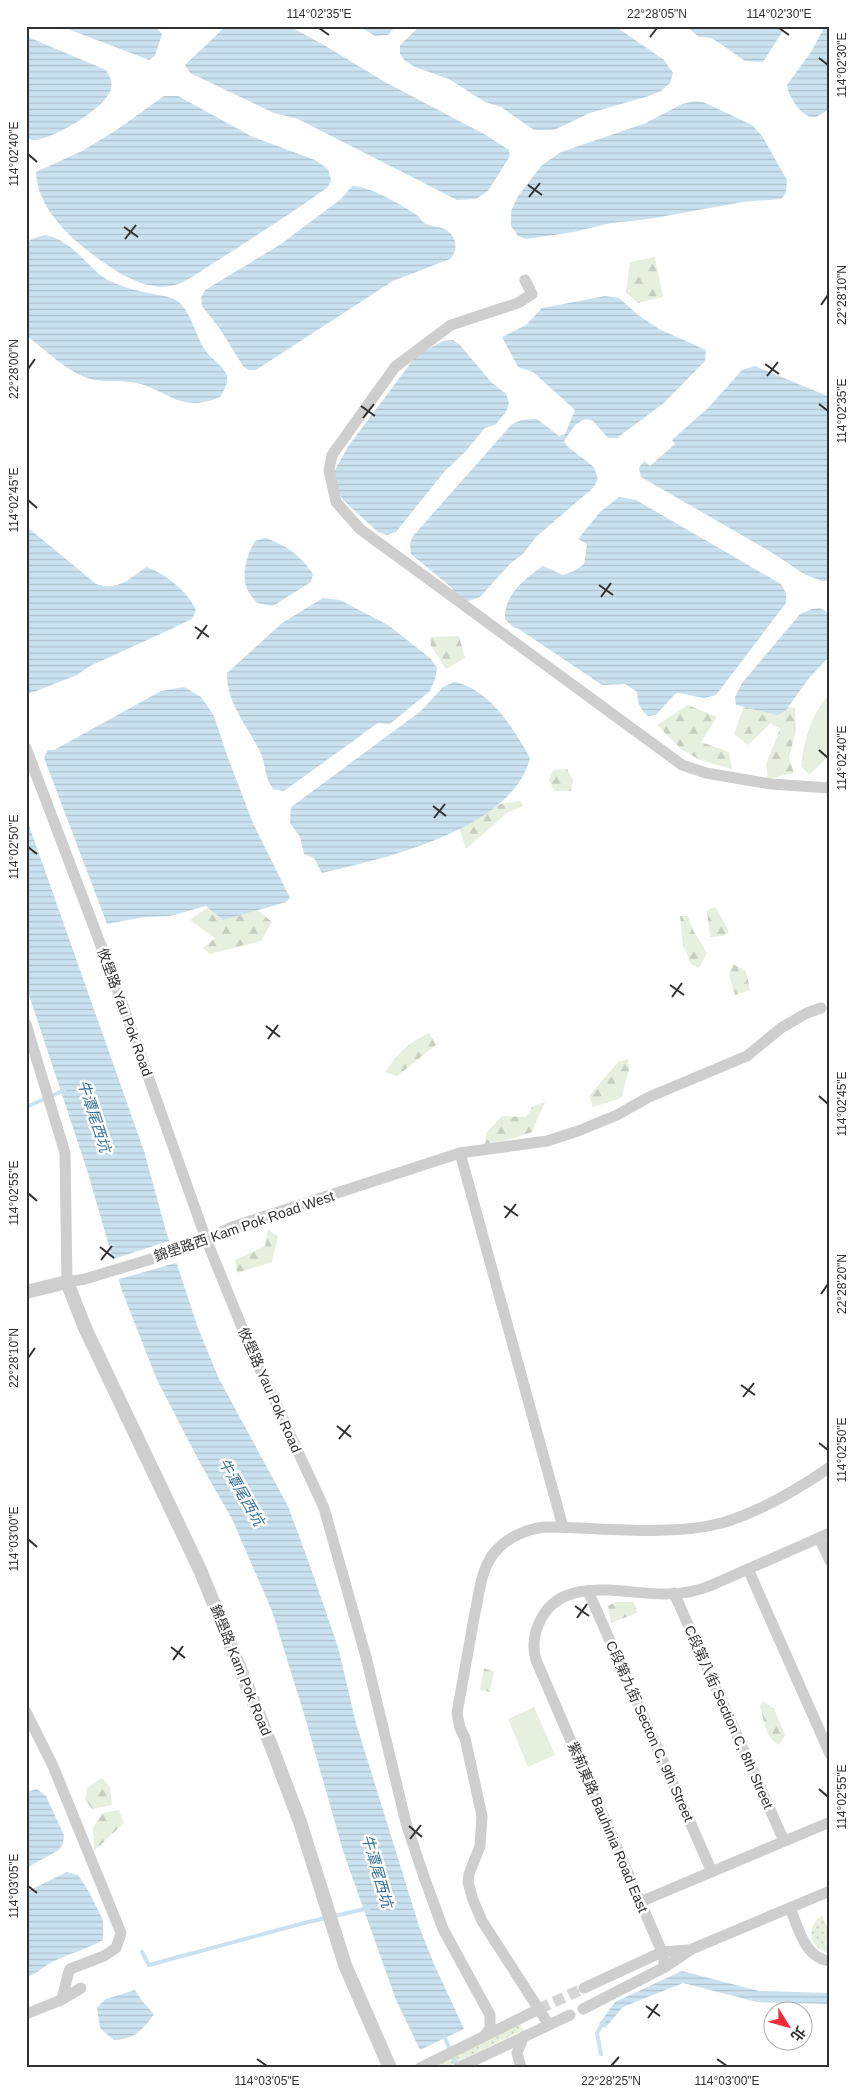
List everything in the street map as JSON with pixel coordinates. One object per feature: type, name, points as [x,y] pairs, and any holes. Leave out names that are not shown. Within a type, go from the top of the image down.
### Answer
[{"type":"street","points":[[525,280],[532,294],[518,303],[451,325],[395,367],[332,455],[329,470],[336,502],[360,529],[682,765],[706,773],[771,784],[830,788]]},
{"type":"street","name":"攸壆路 Yau Pok Road","points":[[26,748],[111,972],[206,1239],[256,1360],[324,1508],[366,1657],[406,1823],[443,1930],[490,2015],[490,2028],[483,2037]]},
{"type":"street","name":"錦壆路西 Kam Pok Road West","points":[[67,1282],[85,1279],[191,1247],[232,1227],[460,1153],[546,1141],[578,1131],[617,1116],[649,1098],[747,1056],[782,1028],[807,1013],[821,1008]]},
{"type":"street","points":[[26,1024],[65,1153],[67,1282],[26,1292]]},
{"type":"street","points":[[460,1153],[563,1527]]},
{"type":"street","name":"錦壆路 Kam Pok Road","points":[[67,1282],[85,1328],[204,1581],[296,1813],[345,1965],[390,2068]]},
{"type":"street","points":[[549,2025],[482,1921],[472,1900],[468,1882],[469,1874],[480,1846],[482,1816],[465,1738],[460,1728],[457,1713],[481,1584],[488,1562],[502,1544],[522,1532],[544,1527],[675,1530],[721,1523],[779,1498],[830,1467]]},
{"type":"street","points":[[588,1590],[674,1593],[703,1589],[824,1535],[830,1561]]},
{"type":"street","points":[[748,1569],[830,1754]]},
{"type":"street","name":"紫荊東路 Bauhinia Road East","points":[[588,1590],[563,1596],[548,1607],[536,1630],[534,1646],[536,1660],[662,1952],[665,1967]]},
{"type":"street","name":"C段第九街 Secton C, 9th Street","points":[[588,1590],[712,1872]]},
{"type":"street","name":"C段第八街 Section C, 8th Street","points":[[674,1593],[784,1841]]},
{"type":"street","points":[[26,1712],[53,1766],[121,1933],[116,1948],[104,1956],[70,1969],[67,1975],[67,1985],[61,2000]]},
{"type":"street","points":[[640,1902],[830,1822]]},
{"type":"street","points":[[583,2009],[665,1967],[692,1949],[830,1891]]},
{"type":"street","points":[[790,1908],[809,1951],[816,1957],[830,1961]]},
{"type":"street","points":[[584,1988],[662,1952],[692,1949]]},
{"type":"street","points":[[26,2014],[61,2000],[81,1988]]},
{"type":"street","points":[[420,2068],[539,2009]]},
{"type":"street","points":[[458,2068],[570,2015]]},
{"type":"street","points":[[521,2068],[517,2053],[524,2036]]},
{"type":"green space","points":[[655,257],[663,297],[638,303],[626,292],[630,262]]},
{"type":"green space","points":[[459,636],[465,658],[446,669],[431,646],[430,637]]},
{"type":"green space","points":[[830,694],[830,755],[809,775],[801,766],[806,737],[813,718]]},
{"type":"green space","points":[[746,700],[795,708],[796,731],[789,757],[794,773],[768,779],[766,764],[780,729],[771,723],[748,745],[734,734]]},
{"type":"green space","points":[[688,705],[717,717],[701,742],[729,752],[732,769],[700,760],[681,749],[657,725]]},
{"type":"green space","points":[[567,769],[573,780],[571,791],[554,791],[549,780],[553,770]]},
{"type":"green space","points":[[521,801],[523,806],[507,813],[466,849],[458,825],[487,808]]},
{"type":"green space","points":[[221,898],[243,898],[272,922],[261,941],[210,954],[203,948],[215,938],[190,920]]},
{"type":"green space","points":[[716,907],[729,932],[724,936],[710,937],[707,910]]},
{"type":"green space","points":[[680,916],[688,916],[693,930],[707,953],[699,968],[691,964],[683,945]]},
{"type":"green space","points":[[733,964],[746,971],[750,990],[735,995],[729,975]]},
{"type":"green space","points":[[429,1033],[436,1045],[397,1076],[385,1072],[404,1049]]},
{"type":"green space","points":[[628,1059],[629,1070],[621,1098],[593,1107],[589,1096],[618,1062]]},
{"type":"green space","points":[[545,1102],[532,1132],[493,1145],[485,1144],[486,1133],[502,1116],[526,1117],[533,1106]]},
{"type":"green space","points":[[268,1230],[278,1236],[272,1262],[237,1273],[235,1260],[265,1246]]},
{"type":"green space","points":[[615,1602],[634,1602],[637,1613],[611,1623],[608,1606]]},
{"type":"green space","points":[[484,1668],[494,1672],[490,1692],[480,1690]]},
{"type":"green space","points":[[763,1701],[774,1709],[785,1735],[779,1745],[774,1742],[766,1728],[760,1706]]},
{"type":"green space","points":[[534,1707],[555,1755],[528,1767],[508,1719]]},
{"type":"green space","points":[[102,1778],[110,1787],[112,1805],[92,1809],[85,1800],[87,1788]]},
{"type":"green space","points":[[119,1810],[124,1823],[94,1851],[93,1827],[103,1813]]},
{"type":"green space","points":[[822,1916],[830,1933],[830,1953],[818,1947],[812,1937],[813,1926]]},
{"type":"green space","points":[[520,2024],[523,2030],[445,2068],[432,2068]]},
{"type":"water","points":[[60,26],[151,26],[162,34],[155,56],[149,60]]},
{"type":"water","points":[[226,26],[289,26],[385,82],[486,135],[509,150],[510,156],[488,191],[476,199],[457,200],[298,119],[274,113],[190,73],[185,65]]},
{"type":"water","points":[[359,26],[396,26],[388,35],[375,36]]},
{"type":"water","points":[[420,26],[615,26],[664,60],[673,73],[670,83],[661,91],[649,96],[590,113],[554,130],[534,130],[501,107],[485,102],[449,79],[415,67],[405,61],[400,54],[400,45]]},
{"type":"water","points":[[686,26],[786,26],[763,62],[745,61],[712,38],[699,37]]},
{"type":"water","points":[[825,26],[830,26],[830,109],[815,117],[810,117],[796,106],[787,85],[811,52]]},
{"type":"water","points":[[28,37],[106,70],[112,84],[107,96],[90,113],[66,129],[43,139],[34,140],[26,137],[26,38]]},
{"type":"water","points":[[164,96],[178,96],[251,136],[315,160],[328,169],[331,180],[328,187],[314,197],[194,276],[176,285],[158,286],[135,281],[112,269],[74,240],[58,223],[45,204],[37,183],[36,172],[82,151],[115,131]]},
{"type":"water","points":[[695,101],[703,102],[752,125],[762,136],[787,180],[786,193],[781,199],[743,202],[526,239],[518,236],[511,226],[511,211],[518,196],[542,165],[561,152],[646,123],[682,104]]},
{"type":"water","points":[[352,186],[368,189],[386,197],[419,216],[426,224],[448,231],[453,237],[455,244],[452,256],[450,259],[393,281],[256,370],[248,370],[243,366],[220,329],[202,306],[201,298],[205,290],[281,244],[341,199]]},
{"type":"water","points":[[45,235],[71,247],[98,273],[111,282],[135,290],[171,298],[181,304],[189,316],[201,344],[227,376],[226,385],[220,397],[206,402],[184,402],[136,383],[102,381],[88,378],[68,368],[26,335],[26,243]]},
{"type":"water","points":[[605,296],[619,298],[638,315],[659,329],[706,350],[705,361],[664,403],[617,438],[608,438],[593,421],[585,419],[575,425],[564,441],[567,446],[594,467],[598,479],[593,488],[536,537],[523,554],[511,563],[480,597],[468,601],[455,594],[452,588],[411,554],[410,543],[413,536],[512,424],[521,420],[537,419],[559,436],[565,434],[575,410],[533,372],[518,367],[502,337],[526,325],[542,308]]},
{"type":"water","points":[[453,340],[460,345],[491,382],[506,394],[509,403],[506,412],[495,425],[485,428],[465,452],[444,472],[396,532],[387,535],[378,532],[343,500],[334,485],[335,470],[349,445],[416,356],[443,341]]},
{"type":"water","points":[[755,366],[830,397],[830,581],[822,581],[804,574],[771,552],[641,477],[639,468],[644,461],[650,466],[675,444],[672,440],[708,408],[742,370]]},
{"type":"water","points":[[619,497],[636,500],[781,584],[786,593],[786,603],[716,695],[704,698],[679,693],[675,694],[656,715],[648,716],[645,713],[640,706],[637,692],[625,684],[602,685],[519,629],[513,627],[505,619],[505,611],[516,588],[543,566],[563,575],[574,571],[584,564],[587,544],[578,539],[600,512]]},
{"type":"water","points":[[26,526],[96,584],[104,586],[117,585],[128,580],[146,567],[161,574],[182,590],[192,603],[196,610],[192,619],[90,666],[77,675],[26,695]]},
{"type":"water","points":[[265,538],[292,552],[313,574],[311,582],[273,606],[257,603],[248,591],[245,583],[246,564],[250,552],[255,541]]},
{"type":"water","points":[[323,598],[340,600],[388,625],[430,658],[437,668],[435,679],[430,691],[390,724],[378,723],[284,791],[273,789],[260,752],[230,694],[227,673],[282,623]]},
{"type":"water","points":[[820,608],[830,614],[830,656],[809,678],[786,710],[778,715],[736,705],[735,697],[742,683],[800,614]]},
{"type":"water","points":[[454,682],[467,686],[490,701],[516,735],[530,758],[519,783],[499,804],[473,822],[443,837],[378,859],[322,873],[314,858],[304,854],[300,837],[290,823],[291,807],[421,711],[443,687]]},
{"type":"water","points":[[184,687],[201,697],[214,716],[253,823],[290,898],[286,902],[223,920],[206,906],[170,916],[144,917],[107,924],[44,758],[48,750],[54,750],[161,691]]},
{"type":"water","points":[[26,817],[144,1151],[166,1231],[198,1328],[219,1379],[288,1506],[309,1563],[338,1647],[356,1723],[419,1926],[464,2029],[420,2050],[396,2000],[344,1854],[272,1611],[232,1519],[200,1463],[157,1380],[122,1291],[87,1170],[26,986]]},
{"type":"water","points":[[37,1789],[46,1796],[64,1835],[63,1843],[59,1850],[26,1868],[26,1792]]},
{"type":"water","points":[[67,1872],[78,1875],[88,1890],[103,1920],[103,1940],[54,1961],[26,1977],[26,1892]]},
{"type":"water","points":[[682,1971],[759,1991],[830,1993],[830,2004],[814,2004],[814,2002],[757,2002],[683,1983],[623,2007],[605,2028],[599,2024],[615,2002]]},
{"type":"water","points":[[135,1990],[154,2014],[138,2033],[128,2038],[114,2040],[100,2028],[97,2007],[106,1999]]},
{"type":"pier","points":[[172,1240],[179,1262],[116,1280],[110,1260]]},
{"type":"waterway","points":[[26,1107],[65,1090]]},
{"type":"waterway","points":[[142,1952],[149,1965],[304,1923],[369,1908]]},
{"type":"waterway","points":[[601,2054],[597,2033],[604,2021]]},
{"type":"waterway","name":"牛潭尾西坑","points":[[444,2036],[457,2066]]},
{"type":"tunnel","points":[[539,2009],[584,1988]]}]
